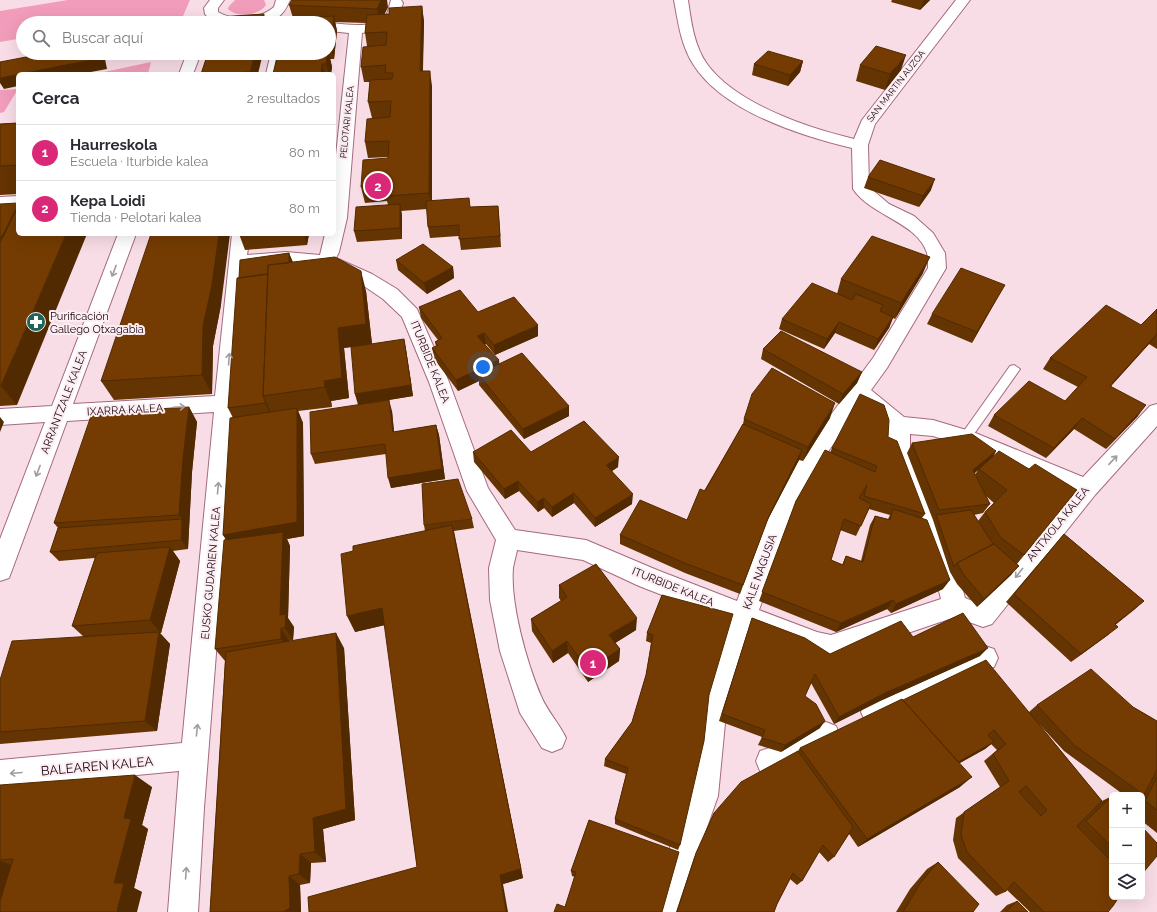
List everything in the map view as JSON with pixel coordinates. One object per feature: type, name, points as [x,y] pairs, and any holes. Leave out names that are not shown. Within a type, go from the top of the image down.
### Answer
[{"type":"street","points":[[210,16],[211,8],[216,0]]},
{"type":"street","points":[[681,0],[692,48],[701,65],[717,82],[744,104],[786,125],[824,137],[860,145]]},
{"type":"street","name":"SAN MARTIN AUZOA","points":[[938,268],[936,253],[927,237],[908,220],[883,208],[862,189],[860,145],[867,123],[963,0]]},
{"type":"street","points":[[269,16],[279,10],[284,1]]},
{"type":"street","points":[[284,1],[287,16]]},
{"type":"street","points":[[336,27],[366,30],[386,25],[392,20],[396,3]]},
{"type":"street","name":"PELOTARI KALEA","points":[[336,226],[356,28]]},
{"type":"street","points":[[187,72],[191,60]]},
{"type":"street","points":[[273,72],[276,60]]},
{"type":"street","points":[[0,202],[16,201]]},
{"type":"street","name":"ARRANTZALE KALEA","points":[[0,570],[127,236]]},
{"type":"street","name":"EUSKO GUDARIEN KALEA","points":[[183,912],[194,756],[226,403],[236,262],[241,236]]},
{"type":"street","name":"PELOTARI KALEA","points":[[325,262],[330,252],[334,236]]},
{"type":"street","name":"ITURBIDE KALEA","points":[[236,262],[286,258],[325,262],[345,268],[365,278],[390,294],[410,314],[439,382],[478,491],[508,539],[586,550],[648,578],[817,644],[831,647],[955,606]]},
{"type":"street","name":"KALE NAGUSIA","points":[[667,912],[684,850],[704,796],[712,713],[744,615],[783,509],[812,457],[860,393],[922,296],[938,268]]},
{"type":"street","points":[[860,393],[899,425],[933,428],[965,438],[1087,488]]},
{"type":"street","name":"IXARRA KALEA","points":[[0,417],[226,403]]},
{"type":"street","name":"ANTXIOLA KALEA","points":[[955,606],[982,616],[1087,488],[1157,412]]},
{"type":"street","points":[[899,425],[899,450],[949,583],[955,606]]},
{"type":"street","points":[[508,539],[501,568],[502,600],[514,651],[530,704],[552,738]]},
{"type":"street","points":[[770,761],[782,758],[985,658]]},
{"type":"street","name":"BALEAREN KALEA","points":[[0,774],[194,756]]},
{"type":"lane","points":[[965,438],[1014,369]]},
{"type":"shaded area","points":[[68,0],[190,0],[183,16],[16,16],[16,39],[0,42],[0,11]]},
{"type":"shaded area","points":[[235,0],[264,0],[266,5],[258,12],[242,15],[228,9]]},
{"type":"shaded area","points":[[151,62],[148,72],[104,72]]},
{"type":"shaded area","points":[[16,89],[16,92],[4,112],[0,113],[0,90]]},
{"type":"building","points":[[292,0],[381,0],[377,9],[289,5]]},
{"type":"building","points":[[422,6],[420,71],[430,71],[429,193],[386,196],[387,185],[361,187],[363,160],[388,158],[389,141],[365,142],[367,119],[390,117],[391,101],[368,102],[370,80],[392,79],[393,73],[385,73],[386,65],[361,67],[363,47],[386,45],[387,32],[365,33],[367,15],[389,14],[389,8]]},
{"type":"building","points":[[264,14],[264,16],[234,16]]},
{"type":"building","points":[[876,46],[906,55],[890,74],[860,65]]},
{"type":"building","points":[[768,51],[803,61],[790,75],[754,64]]},
{"type":"building","points":[[16,59],[92,60],[31,72],[16,72],[16,75],[0,78],[0,62]]},
{"type":"building","points":[[206,60],[253,60],[250,72],[202,72]]},
{"type":"building","points":[[276,60],[327,60],[326,64],[322,64],[321,72],[273,72]]},
{"type":"building","points":[[16,123],[16,165],[0,166],[0,124]]},
{"type":"building","points":[[880,160],[935,179],[923,196],[868,177]]},
{"type":"building","points":[[469,198],[470,207],[498,206],[500,236],[459,239],[459,225],[428,227],[426,201]]},
{"type":"building","points":[[16,203],[16,209],[0,239],[0,204]]},
{"type":"building","points":[[400,204],[400,228],[354,231],[356,207]]},
{"type":"building","points":[[16,210],[16,236],[65,236],[1,386],[0,386],[0,243]]},
{"type":"building","points":[[150,236],[219,236],[212,285],[203,326],[202,375],[101,381]]},
{"type":"building","points":[[872,236],[930,257],[901,303],[841,279]]},
{"type":"building","points":[[423,244],[453,267],[424,283],[396,260]]},
{"type":"building","points":[[289,253],[289,263],[268,265],[268,274],[239,278],[240,260]]},
{"type":"building","points":[[335,257],[361,271],[366,324],[338,328],[342,378],[324,381],[325,387],[263,396],[268,265]]},
{"type":"building","points":[[961,268],[1005,285],[977,332],[932,314]]},
{"type":"building","points":[[268,274],[263,396],[265,403],[228,408],[237,278]]},
{"type":"building","points":[[812,283],[852,300],[856,294],[883,305],[880,311],[893,317],[878,339],[839,322],[827,339],[782,319]]},
{"type":"building","points":[[460,290],[478,312],[514,297],[538,325],[494,345],[484,333],[477,336],[499,360],[456,380],[432,348],[438,345],[435,342],[442,338],[419,307]]},
{"type":"building","points":[[1106,305],[1141,325],[1157,309],[1157,334],[1110,386],[1146,405],[1115,439],[1082,418],[1054,448],[994,415],[1029,381],[1065,401],[1087,377],[1050,358]]},
{"type":"building","points":[[781,331],[862,372],[843,394],[763,349]]},
{"type":"building","points":[[404,339],[411,385],[355,394],[351,347]]},
{"type":"building","points":[[522,353],[569,406],[523,429],[478,374]]},
{"type":"building","points":[[772,368],[835,403],[808,447],[744,419],[752,394]]},
{"type":"building","points":[[860,394],[884,405],[889,420],[888,437],[897,441],[925,514],[864,496],[867,485],[859,498],[871,504],[861,526],[844,519],[831,560],[843,565],[846,556],[863,562],[875,516],[890,520],[893,509],[927,520],[950,580],[896,604],[893,600],[841,623],[762,592],[796,501],[825,450],[875,472],[877,466],[832,448]]},
{"type":"building","points":[[389,400],[393,432],[436,425],[442,469],[388,478],[385,444],[311,454],[310,412]]},
{"type":"building","points":[[189,407],[183,458],[179,515],[54,523],[92,413]]},
{"type":"building","points":[[297,408],[297,522],[223,535],[230,418]]},
{"type":"building","points":[[584,421],[619,457],[606,465],[633,494],[595,518],[574,493],[552,507],[544,498],[537,502],[518,481],[504,489],[473,452],[511,430],[531,452]]},
{"type":"building","points":[[743,424],[802,450],[769,516],[743,585],[687,564],[620,535],[640,500],[687,520],[700,489],[705,491]]},
{"type":"building","points":[[972,434],[996,451],[973,470],[990,504],[939,510],[912,443]]},
{"type":"building","points":[[999,451],[1029,469],[1035,464],[1077,490],[1024,555],[1001,538],[985,512],[1007,490],[979,469]]},
{"type":"building","points":[[458,479],[472,519],[424,525],[422,484]]},
{"type":"building","points":[[971,510],[993,544],[957,563],[954,567],[936,515]]},
{"type":"building","points":[[182,519],[181,540],[50,552],[58,528]]},
{"type":"building","points":[[452,525],[521,869],[500,875],[506,912],[309,912],[308,897],[417,867],[382,608],[347,616],[341,554],[353,551],[353,546]]},
{"type":"building","points":[[283,532],[280,615],[286,614],[285,628],[281,628],[281,639],[215,649],[224,540]]},
{"type":"building","points":[[1064,534],[1144,601],[1115,624],[1118,627],[1081,654],[1014,594]]},
{"type":"building","points":[[994,544],[1019,566],[984,599],[964,575],[957,563]]},
{"type":"building","points":[[170,547],[150,620],[72,626],[97,553]]},
{"type":"building","points":[[596,564],[637,618],[609,635],[620,649],[588,670],[567,641],[552,651],[531,619],[567,597],[559,585]]},
{"type":"building","points":[[662,595],[733,614],[709,695],[704,741],[680,845],[615,819],[628,768],[605,759],[632,722],[646,675],[653,635],[647,633]]},
{"type":"building","points":[[963,613],[988,648],[885,693],[839,717],[815,674],[805,696],[816,704],[825,721],[785,745],[762,738],[765,730],[722,714],[752,618],[805,638],[830,654],[901,621],[913,637]]},
{"type":"building","points":[[159,632],[145,721],[0,732],[0,680],[12,641]]},
{"type":"building","points":[[336,633],[346,809],[313,818],[315,852],[300,854],[299,874],[289,876],[290,908],[283,912],[210,912],[226,652]]},
{"type":"building","points":[[986,660],[1102,801],[1077,826],[1109,859],[1109,900],[1117,900],[1108,912],[1044,912],[1014,882],[1005,892],[967,852],[961,835],[964,812],[1009,781],[993,754],[1006,744],[994,730],[988,735],[994,742],[958,762],[903,700]],"holes":[[[1026,786],[1047,810],[1041,816],[1019,792]]]},
{"type":"building","points":[[1091,669],[1133,707],[1157,721],[1157,770],[1145,793],[1140,792],[1074,745],[1037,705]]},
{"type":"building","points":[[902,699],[972,777],[867,839],[800,748]]},
{"type":"building","points":[[798,751],[853,827],[834,857],[823,845],[802,881],[793,873],[774,912],[677,912],[696,853],[714,813],[741,782]]},
{"type":"building","points":[[135,775],[124,818],[131,819],[114,883],[124,883],[117,912],[0,912],[0,901],[13,859],[0,860],[0,785]]},
{"type":"building","points":[[1157,777],[1157,810],[1145,801]]},
{"type":"building","points":[[1109,799],[1109,844],[1086,821]]},
{"type":"building","points":[[589,820],[679,852],[662,912],[554,912],[557,904],[565,907],[576,872],[571,871]]},
{"type":"building","points":[[1145,830],[1157,843],[1157,856],[1145,870]]},
{"type":"building","points":[[938,862],[979,904],[973,912],[903,912],[921,882]]},
{"type":"building","points":[[1017,901],[1028,912],[1006,912]]},
{"type":"place","name":"Kepa Loidi","points":[[378,186]]},
{"type":"place","name":"Purificación Gallego Otxagabia","points":[[36,322]]},
{"type":"place","name":"Haurreskola","points":[[593,663]]}]
